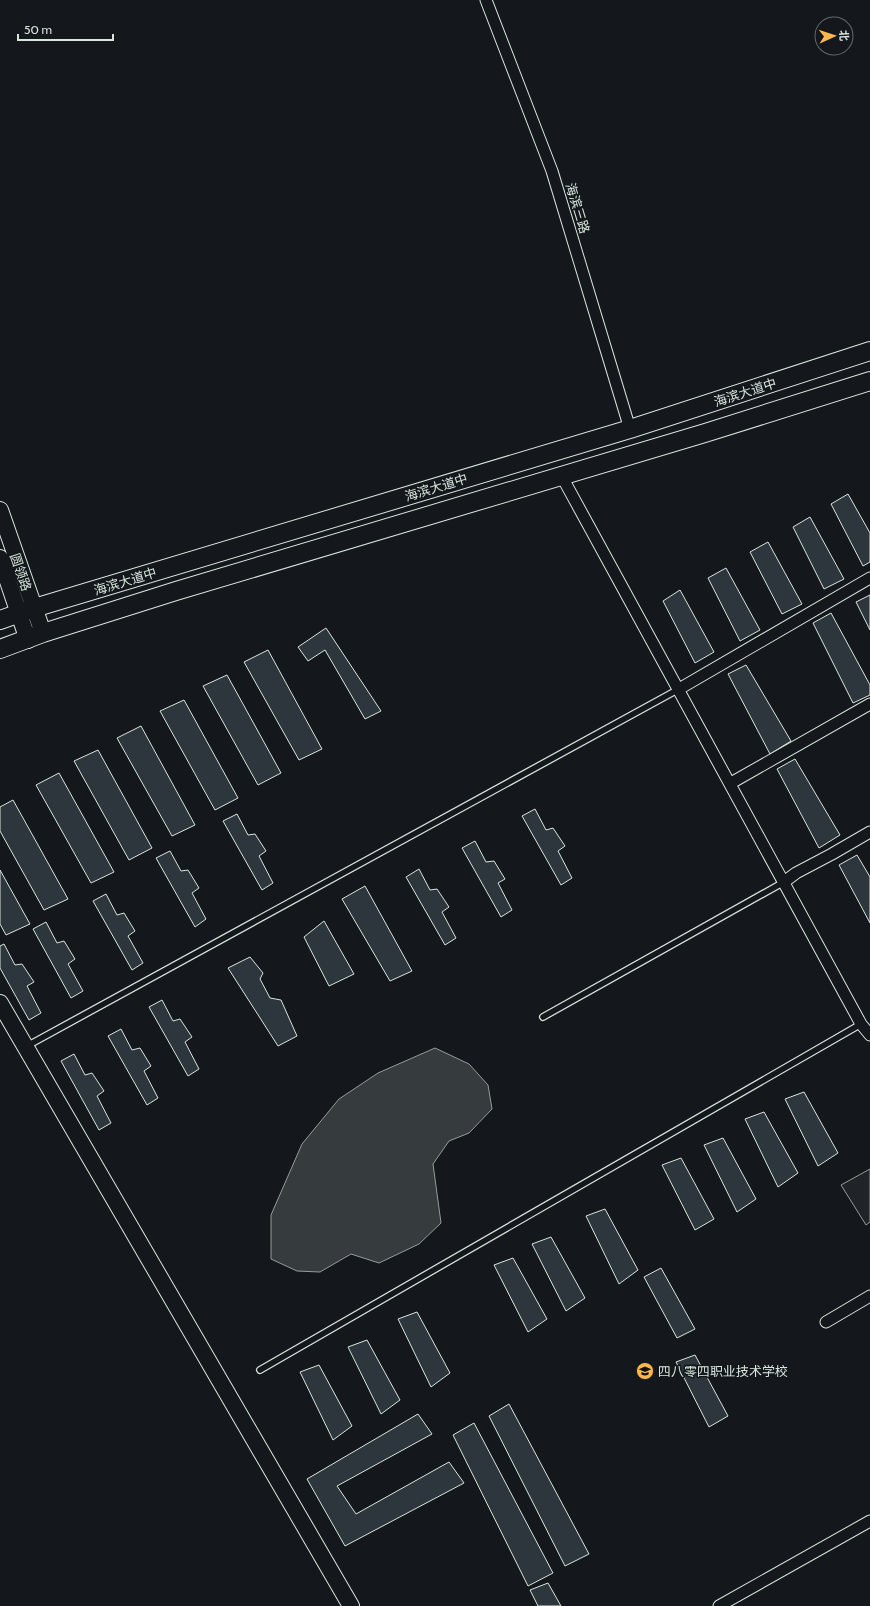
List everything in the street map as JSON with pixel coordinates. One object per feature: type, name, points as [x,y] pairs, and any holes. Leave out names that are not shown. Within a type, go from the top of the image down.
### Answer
[{"type":"main road","name":"海滨大道中","points":[[0,620],[26,610],[630,429],[870,351]]},
{"type":"main road","name":"海滨大道中","points":[[0,649],[184,589],[705,433],[870,381]]},
{"type":"street","name":"海滨三路","points":[[486,0],[552,171],[630,429]]},
{"type":"street","points":[[561,475],[731,783],[861,1024],[870,1035]]},
{"type":"street","name":"圆领路","points":[[0,510],[26,610]]},
{"type":"street","name":"圆领路","points":[[0,558],[26,610],[36,636]]},
{"type":"street","points":[[679,689],[870,578]]},
{"type":"street","points":[[731,783],[870,704]]},
{"type":"street","points":[[784,882],[796,873],[870,832]]},
{"type":"street","points":[[0,1004],[351,1606]]},
{"type":"street","points":[[826,1322],[870,1296]]},
{"type":"street","points":[[719,1606],[870,1521]]},
{"type":"lane","points":[[26,1047],[679,689]]},
{"type":"lane","points":[[543,1017],[784,882]]},
{"type":"lane","points":[[260,1370],[861,1024]]},
{"type":"shaded area","points":[[435,1048],[469,1064],[488,1085],[492,1109],[469,1133],[449,1141],[433,1164],[441,1223],[419,1244],[379,1263],[351,1254],[320,1272],[297,1271],[271,1259],[271,1215],[302,1144],[339,1099],[378,1073]]},
{"type":"shaded area","points":[[870,1169],[870,1222],[866,1225],[841,1185]]},
{"type":"building","points":[[848,494],[870,533],[870,562],[863,566],[831,504]]},
{"type":"building","points":[[810,517],[844,579],[824,589],[793,527]]},
{"type":"building","points":[[768,542],[802,604],[782,614],[750,552]]},
{"type":"building","points":[[726,568],[760,630],[740,641],[708,578]]},
{"type":"building","points":[[680,590],[714,652],[695,663],[663,601]]},
{"type":"building","points":[[870,595],[870,630],[856,602]]},
{"type":"building","points":[[831,613],[870,685],[870,695],[853,703],[813,623]]},
{"type":"building","points":[[326,628],[381,711],[365,719],[325,650],[308,661],[298,647]]},
{"type":"building","points":[[268,650],[322,749],[299,760],[244,662]]},
{"type":"building","points":[[746,665],[791,741],[770,754],[728,674]]},
{"type":"building","points":[[227,675],[281,773],[258,785],[203,686]]},
{"type":"building","points":[[184,700],[238,798],[215,810],[160,711]]},
{"type":"building","points":[[141,726],[195,825],[172,836],[117,738]]},
{"type":"building","points":[[98,750],[152,848],[129,860],[74,761]]},
{"type":"building","points":[[795,759],[840,835],[819,848],[777,769]]},
{"type":"building","points":[[59,773],[114,872],[91,883],[36,785]]},
{"type":"building","points":[[13,800],[68,899],[44,910],[0,831],[0,807]]},
{"type":"building","points":[[535,809],[546,830],[553,828],[565,846],[558,851],[572,878],[561,885],[522,816]]},
{"type":"building","points":[[237,814],[248,835],[255,834],[266,851],[259,856],[273,883],[262,890],[223,821]]},
{"type":"building","points":[[475,841],[486,862],[494,861],[505,879],[498,883],[512,910],[501,917],[462,848]]},
{"type":"building","points":[[170,851],[181,871],[188,870],[199,888],[192,893],[206,919],[195,927],[156,858]]},
{"type":"building","points":[[857,855],[870,877],[870,923],[839,865]]},
{"type":"building","points":[[419,869],[430,890],[437,889],[449,907],[442,912],[456,938],[445,945],[406,877]]},
{"type":"building","points":[[0,870],[30,924],[6,935],[0,924]]},
{"type":"building","points":[[365,886],[412,971],[390,981],[342,899]]},
{"type":"building","points":[[106,894],[117,915],[124,913],[135,931],[128,936],[143,963],[132,970],[93,901]]},
{"type":"building","points":[[324,921],[354,974],[329,986],[304,937]]},
{"type":"building","points":[[46,922],[57,943],[64,941],[75,959],[68,964],[83,991],[71,998],[33,929]]},
{"type":"building","points":[[4,944],[15,965],[22,964],[34,982],[27,986],[41,1013],[29,1020],[0,968],[0,946]]},
{"type":"building","points":[[250,957],[263,973],[260,979],[270,998],[281,1000],[297,1036],[278,1046],[228,968]]},
{"type":"building","points":[[162,1000],[173,1021],[180,1019],[192,1037],[185,1042],[199,1069],[188,1076],[149,1007]]},
{"type":"building","points":[[121,1029],[132,1050],[140,1048],[151,1066],[144,1071],[158,1098],[147,1105],[108,1036]]},
{"type":"building","points":[[74,1054],[85,1075],[92,1073],[104,1091],[97,1096],[111,1123],[99,1130],[61,1061]]},
{"type":"building","points":[[804,1092],[838,1153],[818,1166],[785,1099]]},
{"type":"building","points":[[764,1112],[798,1173],[778,1187],[745,1119]]},
{"type":"building","points":[[723,1138],[756,1199],[737,1212],[704,1145]]},
{"type":"building","points":[[681,1158],[714,1219],[695,1230],[662,1165]]},
{"type":"building","points":[[605,1209],[638,1270],[619,1284],[586,1216]]},
{"type":"building","points":[[551,1237],[585,1298],[566,1311],[532,1244]]},
{"type":"building","points":[[513,1258],[547,1319],[528,1332],[494,1265]]},
{"type":"building","points":[[661,1268],[695,1329],[677,1338],[644,1277]]},
{"type":"building","points":[[417,1312],[450,1373],[431,1387],[398,1319]]},
{"type":"building","points":[[367,1340],[400,1400],[381,1414],[348,1347]]},
{"type":"building","points":[[695,1355],[728,1416],[709,1427],[676,1362]]},
{"type":"building","points":[[319,1365],[352,1426],[333,1440],[300,1372]]},
{"type":"building","points":[[509,1404],[589,1554],[565,1566],[489,1416]]},
{"type":"building","points":[[418,1414],[432,1434],[337,1486],[356,1514],[449,1462],[464,1483],[345,1546],[307,1479]]},
{"type":"building","points":[[474,1423],[553,1573],[528,1586],[453,1435]]},
{"type":"building","points":[[548,1583],[561,1606],[538,1606],[530,1590]]},
{"type":"place","name":"四八零四职业技术学校","points":[[645,1371]]}]
